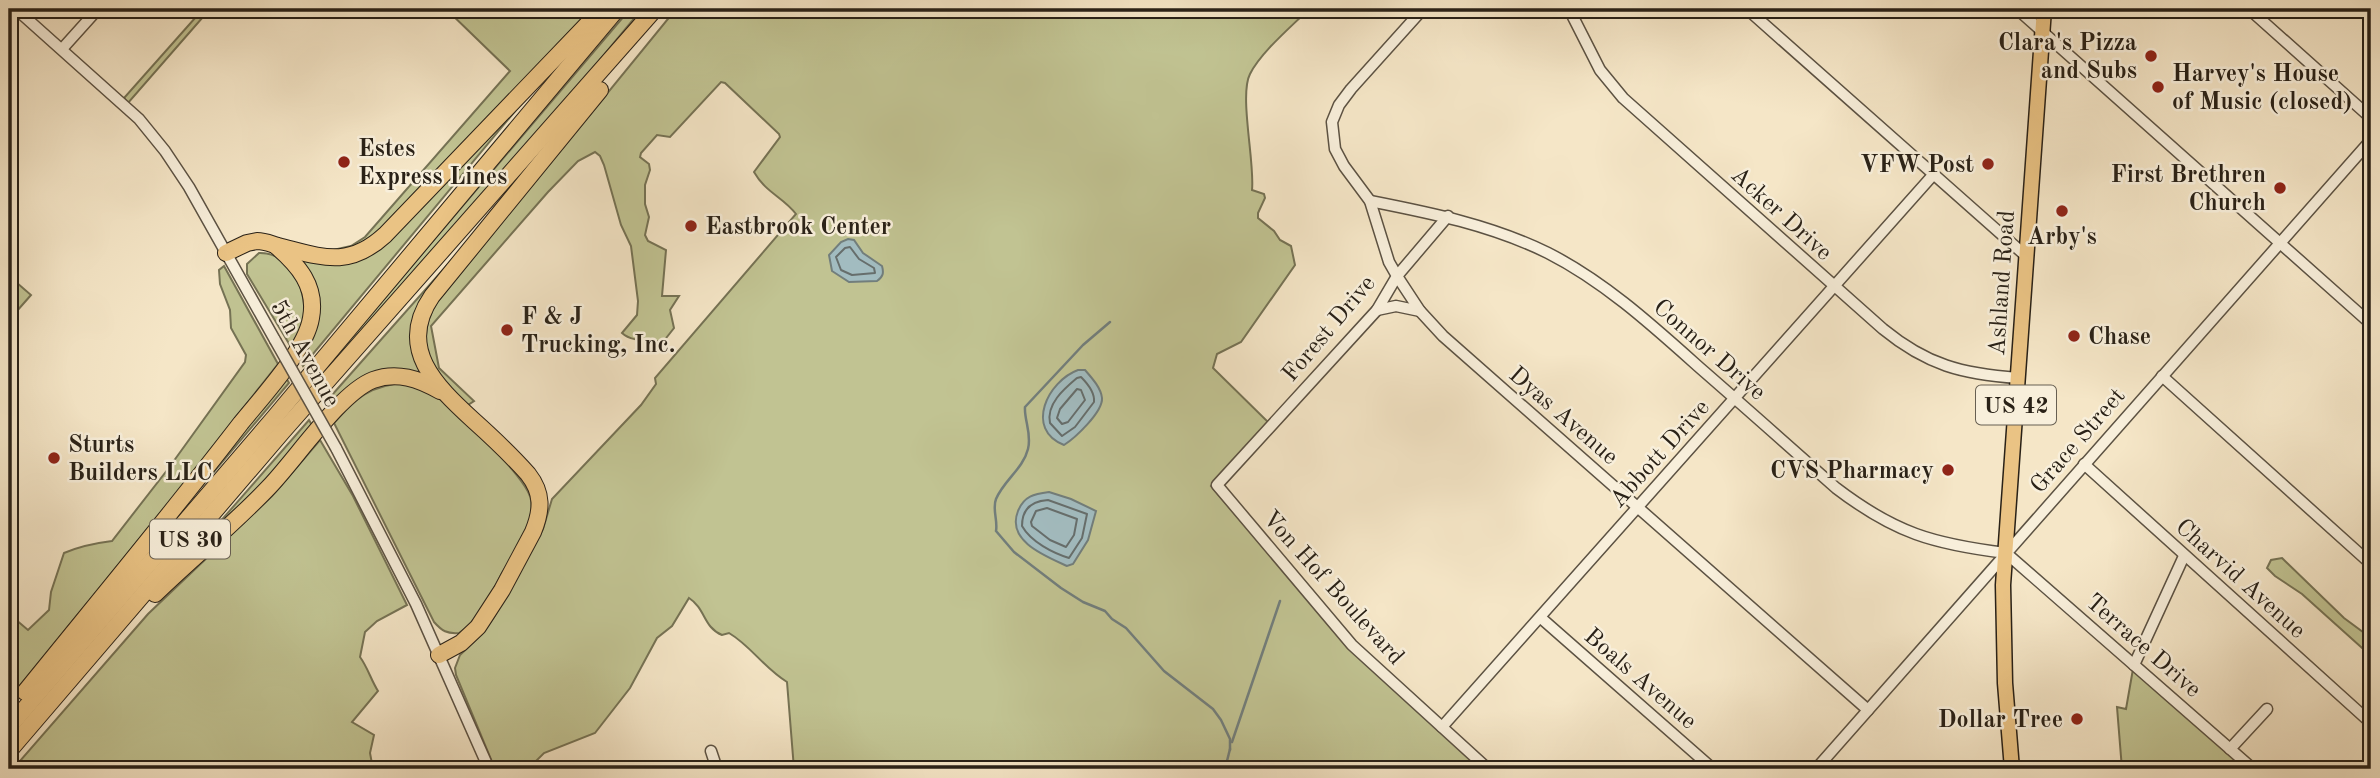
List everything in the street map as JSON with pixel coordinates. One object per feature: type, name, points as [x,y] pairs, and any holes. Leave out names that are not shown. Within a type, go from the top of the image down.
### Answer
[{"type":"highway","points":[[226,253],[252,242],[262,241],[335,259],[368,249],[385,235],[602,9]]},
{"type":"highway","name":"US 30","points":[[9,727],[359,317],[617,9]]},
{"type":"highway","name":"US 30","points":[[9,751],[655,9]]},
{"type":"highway","points":[[439,655],[461,643],[485,618],[533,532],[541,502],[536,486],[523,468],[445,394],[424,365],[419,349],[419,323],[428,302],[666,9]]},
{"type":"highway","points":[[9,713],[219,452],[301,344],[311,318],[310,292],[300,268],[276,246]]},
{"type":"highway","points":[[9,751],[34,732],[159,591],[271,485],[354,392],[374,380],[399,377],[417,380],[445,394]]},
{"type":"main road","name":"Ashland Road","points":[[2012,769],[2003,643],[2006,553],[2044,9]]},
{"type":"street","name":"5th Avenue","points":[[16,9],[138,120],[183,177],[393,556],[489,769]]},
{"type":"street","points":[[62,49],[98,9]]},
{"type":"street","name":"Forest Drive","points":[[1217,485],[1377,310],[1397,276],[1389,262],[1370,201],[1335,149],[1332,122],[1339,105],[1351,89],[1423,9]]},
{"type":"street","name":"Acker Drive","points":[[1569,9],[1600,70],[1623,98],[1897,341],[1920,356],[1963,372],[2018,378]]},
{"type":"street","points":[[1747,9],[2026,256]]},
{"type":"street","points":[[2017,9],[2371,324]]},
{"type":"street","points":[[2249,9],[2371,118]]},
{"type":"street","name":"Grace Street","points":[[1816,769],[2371,140]]},
{"type":"street","name":"Abbott Drive","points":[[1442,727],[1933,175]]},
{"type":"street","name":"Connor Drive","points":[[1370,201],[1448,216],[1515,238],[1580,270],[1655,327],[1836,488],[1884,521],[1906,532],[1932,540],[2006,553]]},
{"type":"street","points":[[1397,276],[1448,216]]},
{"type":"street","name":"Dyas Avenue","points":[[1397,276],[1420,311],[1443,336],[1868,710]]},
{"type":"street","points":[[1377,310],[1396,306],[1420,311]]},
{"type":"street","points":[[2162,376],[2371,564]]},
{"type":"street","name":"Charvid Avenue","points":[[2084,464],[2371,723]]},
{"type":"street","name":"Von Hof Boulevard","points":[[1217,485],[1352,645],[1488,769]]},
{"type":"street","name":"Terrace Drive","points":[[2006,553],[2253,769]]},
{"type":"street","points":[[2134,665],[2184,556]]},
{"type":"street","name":"Boals Avenue","points":[[1541,618],[1713,769]]},
{"type":"street","points":[[2230,749],[2267,709]]},
{"type":"street","points":[[711,751],[718,769]]},
{"type":"green space","points":[[203,9],[210,9],[128,103],[124,98]]},
{"type":"green space","points":[[446,9],[591,9],[377,235],[356,249],[333,250],[351,246],[365,237],[510,71]]},
{"type":"green space","points":[[630,9],[642,9],[575,90],[322,376],[320,374]]},
{"type":"green space","points":[[676,9],[1309,9],[1261,57],[1247,84],[1252,190],[1264,194],[1265,198],[1258,218],[1274,231],[1280,240],[1291,246],[1295,265],[1241,342],[1217,354],[1213,368],[1268,422],[1211,486],[1356,655],[1481,769],[794,769],[787,682],[737,638],[729,633],[722,635],[716,632],[699,607],[689,598],[672,626],[657,638],[630,688],[595,733],[544,753],[528,769],[495,769],[456,675],[455,668],[460,655],[482,634],[494,617],[543,529],[552,499],[641,405],[656,384],[655,378],[796,214],[764,185],[754,172],[780,137],[779,134],[721,82],[670,137],[657,135],[641,153],[640,157],[649,164],[650,170],[645,185],[645,204],[649,217],[645,235],[648,241],[666,250],[662,296],[679,296],[670,310],[674,328],[663,342],[636,339],[622,333],[637,315],[638,301],[631,246],[621,225],[604,165],[595,152],[578,161],[548,192],[431,326],[439,368],[474,401],[468,405],[445,382],[430,359],[426,347],[429,318],[437,302]]},
{"type":"green space","points":[[521,104],[303,366],[299,359],[309,341],[299,256],[344,263]]},
{"type":"green space","points":[[464,246],[429,290],[413,352],[420,370],[417,373],[406,371],[327,411],[324,404]]},
{"type":"green space","points":[[259,253],[270,254],[288,266],[303,295],[304,317],[291,347],[247,274],[247,264]]},
{"type":"green space","points":[[224,266],[278,364],[9,699],[9,614],[28,630],[49,610],[51,592],[64,553],[112,541],[245,362],[246,355],[231,328],[230,310],[220,284],[219,270]]},
{"type":"green space","points":[[9,276],[31,295],[9,320]]},
{"type":"green space","points":[[285,376],[289,383],[191,499]]},
{"type":"green space","points":[[405,383],[424,389],[458,414],[518,476],[531,500],[530,519],[518,548],[484,606],[473,621],[459,633],[445,631],[434,622],[334,423],[349,406],[365,394],[382,387]]},
{"type":"green space","points":[[309,420],[313,427],[268,479],[212,531]]},
{"type":"green space","points":[[320,440],[353,496],[407,605],[377,621],[365,632],[360,657],[378,691],[352,722],[374,735],[370,753],[373,769],[13,769],[148,614],[272,496]]},
{"type":"green space","points":[[2282,558],[2344,618],[2371,638],[2371,656],[2302,594],[2267,568],[2271,560]]},
{"type":"green space","points":[[2133,669],[2247,769],[2187,769],[2183,766],[2154,765],[2141,769],[2122,769],[2117,707],[2126,709]]},
{"type":"water","points":[[854,240],[863,253],[882,266],[881,278],[877,281],[849,282],[832,271],[829,255],[841,242]]},
{"type":"water","points":[[1078,370],[1085,370],[1096,383],[1102,398],[1101,404],[1088,424],[1064,445],[1052,438],[1045,428],[1045,406],[1058,384]]},
{"type":"water","points":[[1049,492],[1096,511],[1088,540],[1073,564],[1067,566],[1030,546],[1018,531],[1016,522],[1023,502],[1034,495]]},
{"type":"waterway","points":[[1110,322],[1083,345],[1025,407],[1028,449],[1022,463],[996,499],[996,531],[1014,552],[1061,588],[1083,602],[1105,611],[1126,628],[1164,671],[1213,709],[1230,739],[1230,750]]},
{"type":"waterway","points":[[1232,742],[1280,601]]},
{"type":"waterway","points":[[1225,769],[1230,749]]},
{"type":"place","name":"Clara's Pizza and Subs","points":[[2151,56]]},
{"type":"place","name":"Harvey's House of Music (closed)","points":[[2158,87]]},
{"type":"place","name":"Estes Express Lines","points":[[344,162]]},
{"type":"place","name":"VFW Post","points":[[1988,164]]},
{"type":"place","name":"First Brethren Church","points":[[2280,188]]},
{"type":"place","name":"Arby's","points":[[2062,211]]},
{"type":"place","name":"Eastbrook Center","points":[[691,226]]},
{"type":"place","name":"F & J Trucking, Inc.","points":[[507,330]]},
{"type":"place","name":"Chase","points":[[2074,336]]},
{"type":"place","name":"Sturts Builders LLC","points":[[54,458]]},
{"type":"place","name":"CVS Pharmacy","points":[[1948,470]]},
{"type":"place","name":"Dollar Tree","points":[[2077,719]]}]
